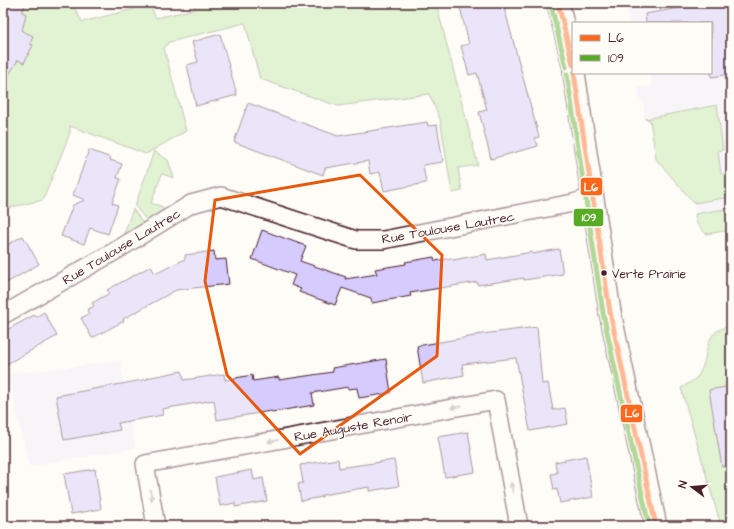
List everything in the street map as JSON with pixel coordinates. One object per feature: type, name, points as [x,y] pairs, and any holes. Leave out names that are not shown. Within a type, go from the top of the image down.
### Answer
[{"type":"street","points":[[558,3],[572,60]]},
{"type":"street","points":[[574,74],[610,312],[656,526]]},
{"type":"street","name":"Rue Toulouse Lautrec","points":[[3,314],[117,250],[191,204],[221,196],[356,240],[384,240],[573,203],[593,197]]},
{"type":"street","name":"Rue Auguste Renoir","points":[[156,526],[145,464],[496,400],[519,526]]},
{"type":"highlighted area","points":[[360,175],[442,255],[437,356],[300,454],[227,375],[205,281],[215,200]]},
{"type":"shaded area","points":[[626,3],[731,3],[731,230],[706,234],[697,224],[694,203],[656,159],[650,120],[645,119],[643,99],[640,99],[638,88],[652,86],[650,74],[712,74],[712,22],[629,22]]},
{"type":"shaded area","points":[[120,361],[135,448],[29,466],[8,374]]},
{"type":"green space","points":[[3,3],[72,3],[82,22],[150,5],[156,18],[195,9],[194,3],[436,3],[478,165],[458,168],[462,191],[452,193],[440,119],[429,94],[338,106],[260,79],[245,23],[169,42],[164,48],[186,131],[146,154],[70,126],[70,133],[43,200],[3,209]]},
{"type":"green space","points":[[717,105],[723,150],[718,151],[721,174],[729,174],[731,197],[694,203],[656,159],[650,120],[645,119]]},
{"type":"green space","points":[[154,151],[168,160],[174,178],[162,174],[151,203],[163,207],[160,220],[151,226],[135,206]]},
{"type":"green space","points":[[731,208],[731,230],[706,234],[697,224],[695,214]]},
{"type":"green space","points":[[133,209],[147,229],[119,247]]},
{"type":"green space","points":[[731,326],[731,526],[721,526],[681,388],[697,377],[704,362],[710,339],[714,333]]},
{"type":"building","points":[[3,3],[26,3],[22,12],[26,14],[22,31],[33,36],[30,44],[33,45],[24,63],[18,60],[3,84]]},
{"type":"building","points":[[459,3],[503,3],[539,137],[535,138],[538,146],[491,159],[479,112],[487,110],[477,73],[469,75],[461,46],[469,44]]},
{"type":"building","points":[[709,3],[731,3],[731,74],[711,77],[712,22],[646,22],[645,14]]},
{"type":"building","points":[[220,34],[237,95],[196,106],[187,65],[198,62],[192,42]]},
{"type":"building","points":[[248,103],[338,136],[427,122],[428,126],[437,125],[443,162],[423,165],[426,183],[384,191],[380,172],[370,174],[368,161],[325,168],[323,175],[234,142]]},
{"type":"building","points":[[89,150],[111,158],[110,160],[122,164],[117,178],[121,179],[112,203],[118,205],[108,234],[90,228],[84,244],[61,236],[73,205],[85,200],[73,195]]},
{"type":"building","points":[[262,230],[306,246],[300,261],[346,277],[345,279],[377,274],[375,269],[406,264],[405,262],[434,257],[435,261],[452,258],[453,260],[486,254],[487,260],[559,249],[563,274],[478,285],[477,282],[410,293],[411,296],[372,303],[371,298],[342,288],[335,305],[299,292],[301,289],[291,285],[295,275],[252,259]]},
{"type":"building","points":[[23,236],[39,264],[3,285],[3,247]]},
{"type":"building","points":[[214,251],[215,260],[226,259],[229,284],[176,290],[92,338],[81,318],[89,314],[87,310],[94,306],[92,303],[110,293],[107,290],[151,266],[155,274],[185,259],[185,255]]},
{"type":"building","points":[[44,312],[57,336],[3,366],[3,332],[34,315],[36,317]]},
{"type":"building","points":[[537,327],[542,384],[548,383],[553,410],[565,408],[568,424],[530,431],[516,358],[462,364],[464,375],[423,383],[417,346],[475,335]]},
{"type":"building","points":[[386,359],[391,393],[359,398],[357,388],[348,389],[348,387],[312,393],[314,405],[217,420],[214,400],[162,409],[163,415],[118,423],[120,430],[64,440],[56,396],[148,379],[147,378],[182,371],[184,380],[224,374],[225,380],[252,375],[253,381],[279,377],[279,380],[333,372],[332,368]]},
{"type":"building","points":[[731,386],[731,466],[722,467],[709,390]]},
{"type":"building","points":[[468,432],[475,472],[445,477],[438,437]]},
{"type":"building","points":[[586,456],[593,497],[560,503],[557,489],[554,490],[551,474],[557,473],[555,462]]},
{"type":"building","points":[[338,459],[339,468],[394,460],[399,486],[369,491],[369,487],[322,495],[322,497],[301,501],[298,484],[303,483],[300,465]]},
{"type":"building","points":[[95,469],[101,509],[71,514],[64,474]]},
{"type":"building","points":[[252,470],[254,480],[263,478],[267,501],[235,507],[235,503],[220,506],[215,477]]},
{"type":"transit line","name":"L6","points":[[558,3],[572,61]]},
{"type":"transit line","name":"109","points":[[551,5],[566,67]]},
{"type":"transit line","name":"109","points":[[567,74],[603,313],[649,526]]},
{"type":"transit line","name":"L6","points":[[574,74],[610,312],[656,526]]},
{"type":"place","name":"Verte Prairie","points":[[604,273]]}]
